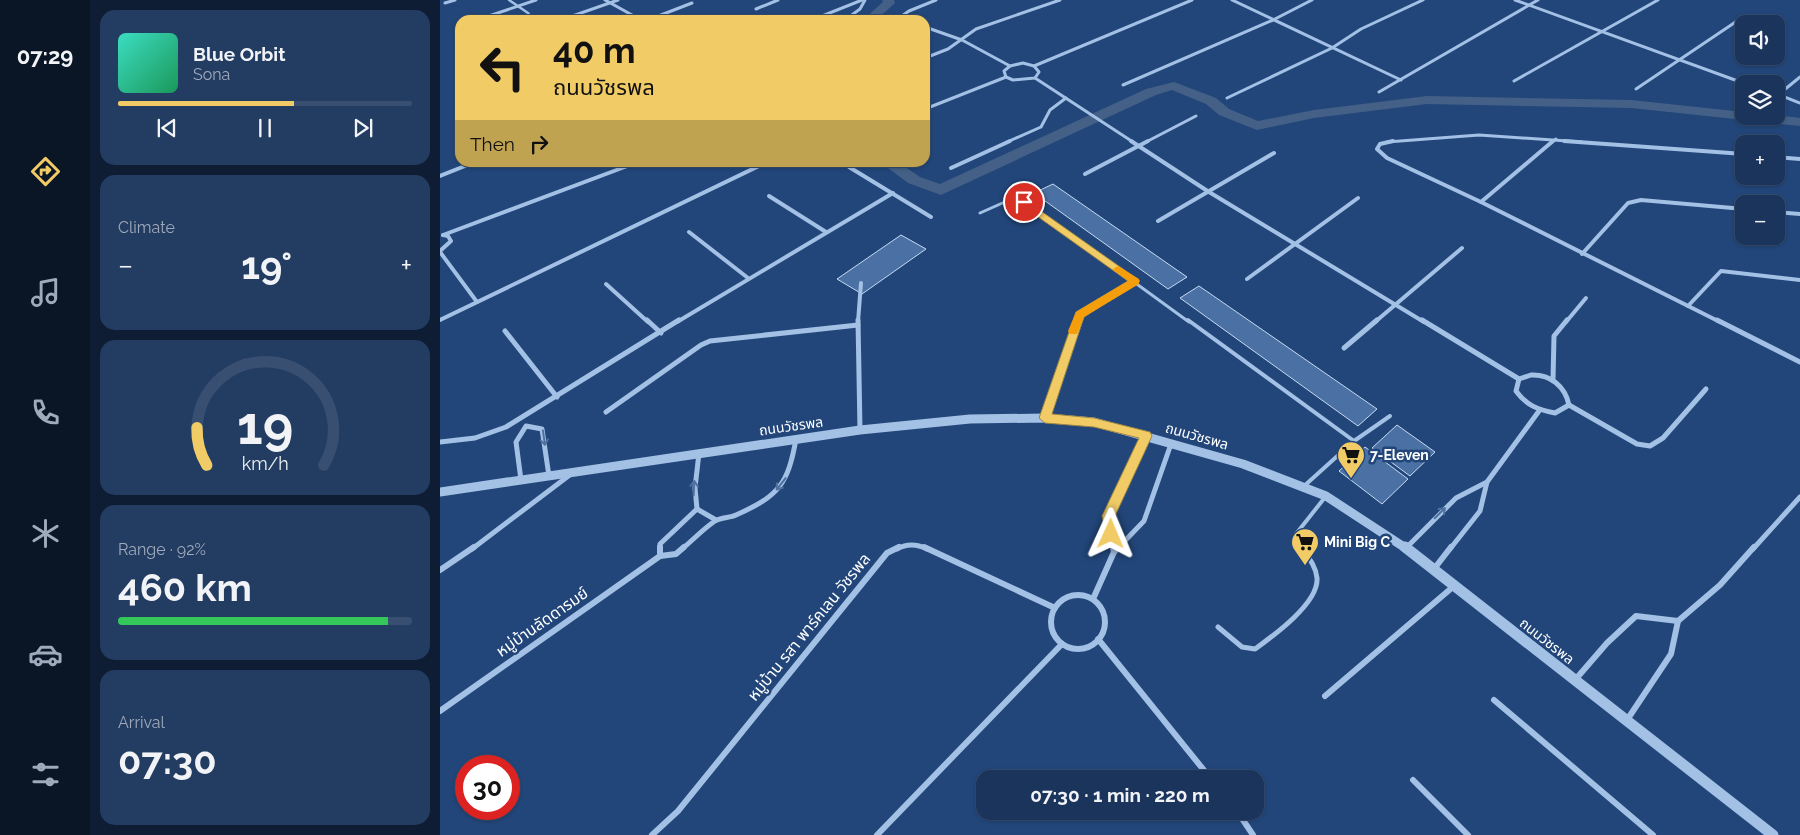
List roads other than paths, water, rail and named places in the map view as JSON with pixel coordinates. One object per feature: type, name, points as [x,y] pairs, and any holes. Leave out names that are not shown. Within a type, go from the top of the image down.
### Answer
[{"type":"street","points":[[445,3],[455,0]]},
{"type":"street","points":[[492,15],[536,0]]},
{"type":"street","points":[[605,0],[632,15]]},
{"type":"street","points":[[575,15],[618,0]]},
{"type":"street","points":[[756,8],[778,0]]},
{"type":"street","points":[[825,15],[864,0]]},
{"type":"street","points":[[852,15],[860,9],[864,0]]},
{"type":"street","points":[[905,15],[936,0]]},
{"type":"street","points":[[930,56],[948,49],[976,29],[1060,0]]},
{"type":"street","points":[[1034,66],[1192,0]]},
{"type":"street","points":[[1232,0],[1401,80]]},
{"type":"street","points":[[1123,85],[1273,20],[1312,0]]},
{"type":"street","points":[[1227,98],[1332,48],[1361,29],[1423,0]]},
{"type":"street","points":[[1515,0],[1735,80]]},
{"type":"street","points":[[1379,92],[1538,0]]},
{"type":"street","points":[[1514,81],[1658,0]]},
{"type":"street","points":[[662,15],[692,4]]},
{"type":"street","points":[[1636,89],[1735,22]]},
{"type":"street","points":[[930,29],[962,40],[1010,66]]},
{"type":"street","points":[[1035,78],[1039,72],[1034,66],[1023,63],[1010,66],[1004,71],[1006,76],[1014,80],[1035,78],[1209,192],[1519,379],[1533,375],[1553,380],[1563,388],[1568,397],[1568,405]]},
{"type":"street","points":[[930,107],[1006,76]]},
{"type":"street","points":[[1785,88],[1800,77]]},
{"type":"street","points":[[1785,97],[1800,103]]},
{"type":"street","points":[[951,168],[1041,128],[1046,112],[1056,103],[1066,98]]},
{"type":"street","points":[[1085,174],[1196,116]]},
{"type":"street","points":[[1735,153],[1479,135],[1393,140],[1380,144],[1377,149],[1387,158],[1481,202],[1800,362]]},
{"type":"street","points":[[1481,202],[1556,140]]},
{"type":"street","points":[[1158,221],[1274,153]]},
{"type":"street","points":[[1785,158],[1800,159]]},
{"type":"street","points":[[440,176],[462,167]]},
{"type":"street","points":[[442,235],[625,167]]},
{"type":"street","points":[[440,320],[756,167]]},
{"type":"street","points":[[849,168],[932,217]]},
{"type":"street","points":[[440,442],[475,438],[506,427],[748,278],[893,193]]},
{"type":"street","points":[[769,196],[826,232]]},
{"type":"street","points":[[1247,279],[1358,198]]},
{"type":"street","points":[[1582,254],[1628,203],[1641,200],[1735,208]]},
{"type":"street","points":[[1785,213],[1800,214]]},
{"type":"street","points":[[689,232],[748,278]]},
{"type":"street","points":[[442,235],[448,236],[451,241],[440,252],[477,302]]},
{"type":"street","points":[[1344,348],[1462,248]]},
{"type":"street","points":[[440,263],[446,260]]},
{"type":"street","points":[[1688,306],[1721,271],[1800,280]]},
{"type":"street","points":[[860,430],[858,325],[861,283]]},
{"type":"street","points":[[606,284],[661,333]]},
{"type":"street","points":[[1553,380],[1554,336],[1586,298]]},
{"type":"street","points":[[606,412],[710,341],[858,325]]},
{"type":"street","points":[[505,331],[557,397]]},
{"type":"street","points":[[1519,379],[1516,391],[1524,402],[1538,411],[1555,413],[1568,405]]},
{"type":"street","points":[[1568,405],[1637,444],[1650,446],[1663,438],[1706,389]]},
{"type":"street","points":[[1434,569],[1480,511],[1487,482],[1538,411]]},
{"type":"street","points":[[521,480],[516,442],[526,426],[524,416]]},
{"type":"street","name":"ถนนวัชรพล","points":[[440,492],[860,430],[970,419],[1045,418],[1094,422],[1243,464],[1326,496],[1406,548],[1434,569],[1772,835]]},
{"type":"street","points":[[526,426],[542,429],[549,476]]},
{"type":"street","points":[[1114,552],[1108,516],[1146,436]]},
{"type":"street","name":"หมู่บ้านลัดดารมย์","points":[[440,711],[660,556],[676,554],[716,520],[732,516],[760,504],[782,485],[791,467],[796,438]]},
{"type":"street","points":[[1093,599],[1114,552],[1144,521],[1171,443]]},
{"type":"street","points":[[699,453],[694,484],[694,498],[697,509],[716,520]]},
{"type":"street","points":[[440,570],[479,544],[573,473]]},
{"type":"street","points":[[1406,548],[1456,498],[1487,482]]},
{"type":"street","points":[[1627,721],[1671,654],[1678,621],[1720,585],[1800,497]]},
{"type":"street","points":[[660,556],[660,544],[697,509]]},
{"type":"street","name":"หมู่บ้าน รสา พาร์คเลน วัชรพล","points":[[652,835],[678,812],[887,553],[902,546],[919,545],[1055,608]]},
{"type":"street","points":[[1325,696],[1454,586]]},
{"type":"street","points":[[1077,595],[1093,599],[1099,603],[1106,617],[1106,625],[1098,639],[1085,647],[1077,648],[1062,644],[1052,631],[1051,623],[1055,608],[1068,598],[1077,595]]},
{"type":"street","points":[[1575,680],[1606,643],[1636,616],[1678,621]]},
{"type":"street","points":[[1098,639],[1204,770]]},
{"type":"street","points":[[877,835],[1062,644]]},
{"type":"street","points":[[1494,700],[1653,835]]},
{"type":"street","points":[[1413,780],[1468,835]]},
{"type":"street","points":[[1243,820],[1253,835]]},
{"type":"lane","points":[[509,0],[529,15]]},
{"type":"lane","points":[[980,213],[1008,200],[1016,199],[1024,202],[1354,440]]},
{"type":"lane","points":[[1045,418],[1079,315],[1135,281]]},
{"type":"lane","points":[[1303,487],[1354,440],[1390,416]]},
{"type":"lane","points":[[1218,627],[1242,646],[1255,649],[1267,641],[1311,599],[1318,581],[1313,564],[1296,540],[1296,534],[1326,496]]},
{"type":"waterway","points":[[875,15],[889,3],[888,0]]},
{"type":"waterway","points":[[894,167],[914,180],[941,190],[1151,92],[1174,86],[1211,101],[1224,112],[1257,126],[1314,114],[1427,100],[1631,104],[1735,115]]},
{"type":"waterway","points":[[1785,120],[1800,122]]},
{"type":"place","name":"7-Eleven","points":[[1351,479]]},
{"type":"place","name":"Mini Big C","points":[[1305,566]]}]
